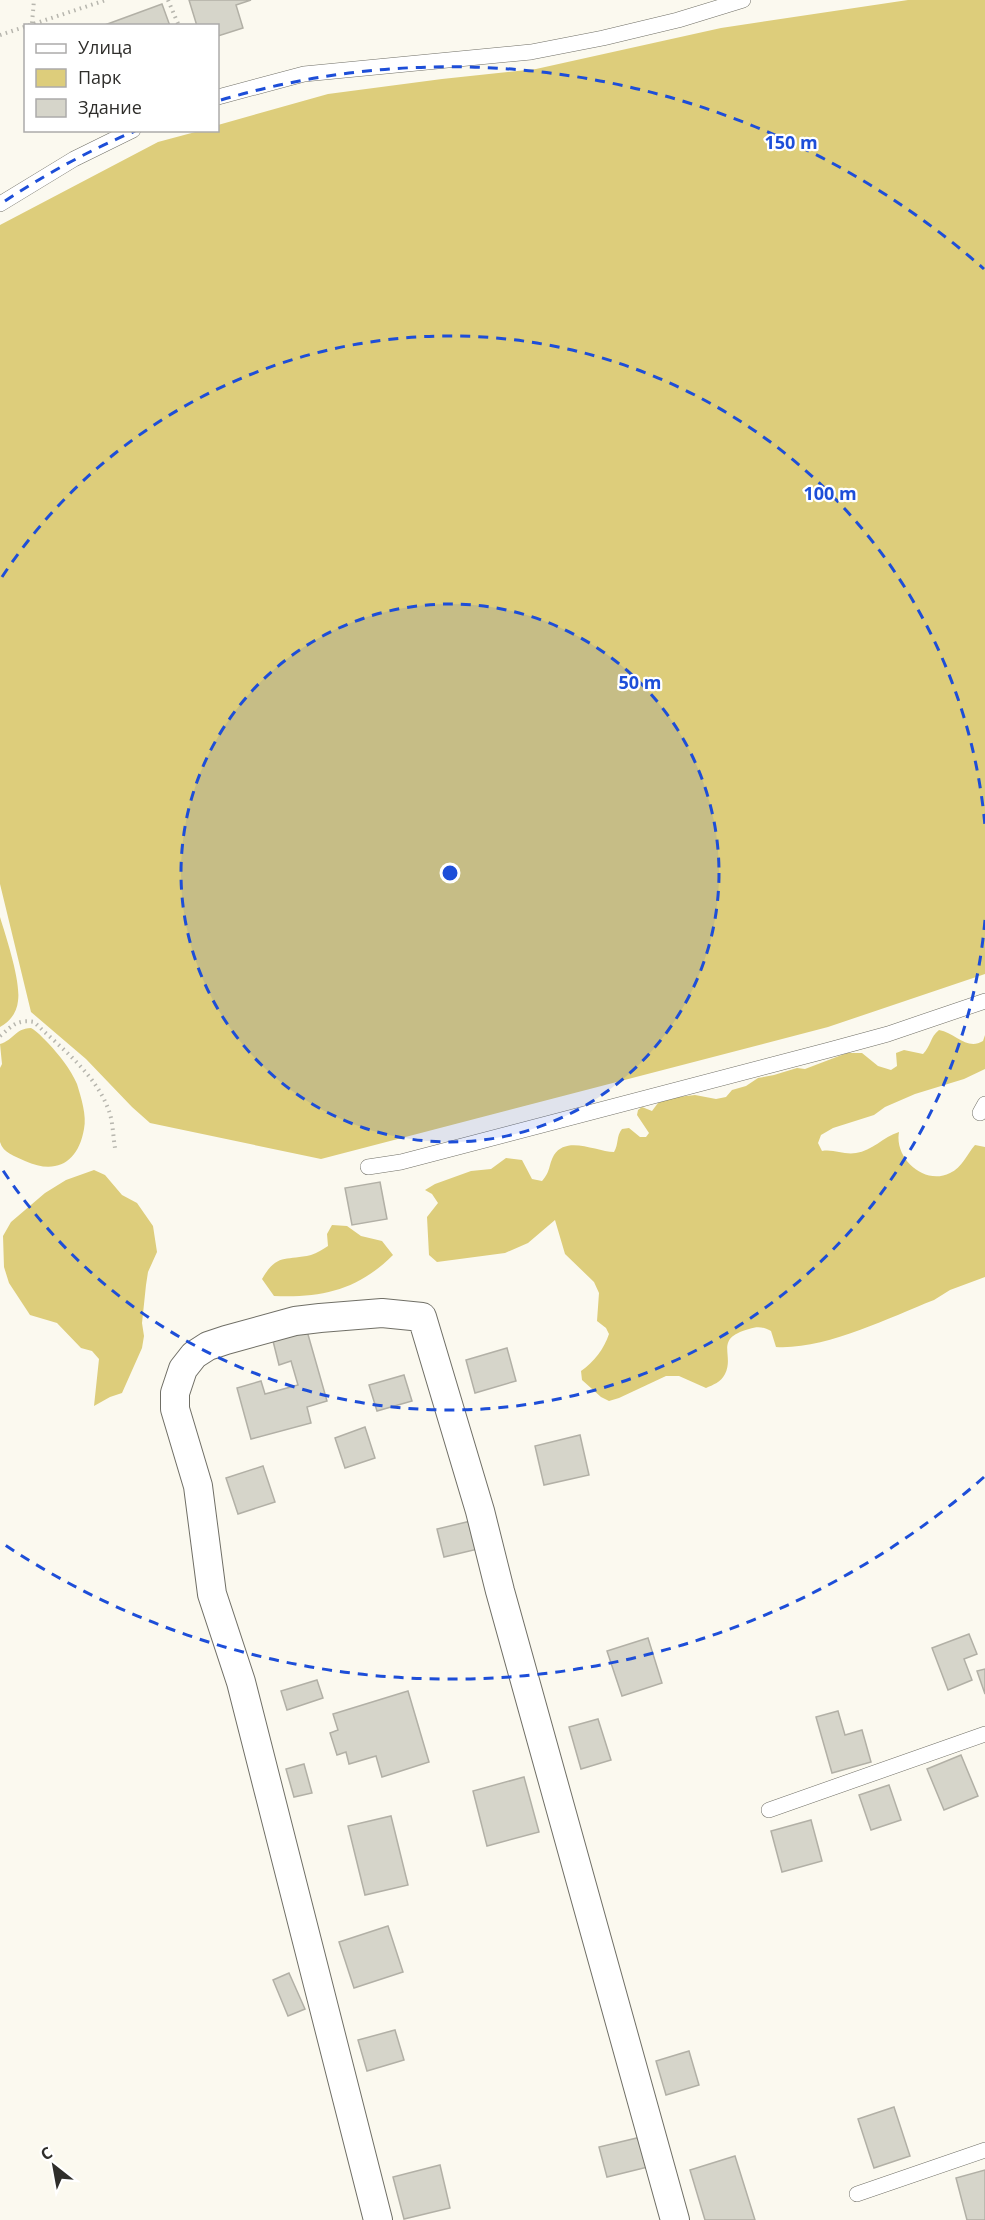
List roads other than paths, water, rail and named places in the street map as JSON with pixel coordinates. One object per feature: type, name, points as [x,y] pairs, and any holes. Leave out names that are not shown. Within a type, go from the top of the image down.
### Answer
[{"type":"street","points":[[378,2220],[241,1682],[212,1594],[198,1486],[176,1409],[175,1393],[183,1369],[194,1355],[208,1346],[295,1321],[382,1313],[422,1317],[480,1511],[500,1591],[675,2220]]},
{"type":"lane","points":[[219,98],[304,74],[531,52],[678,20],[743,0]]},
{"type":"lane","points":[[0,204],[74,159],[129,132]]},
{"type":"lane","points":[[368,1167],[401,1162],[858,1042],[985,1001]]},
{"type":"lane","points":[[769,1810],[985,1734]]},
{"type":"lane","points":[[857,2194],[985,2150]]}]
